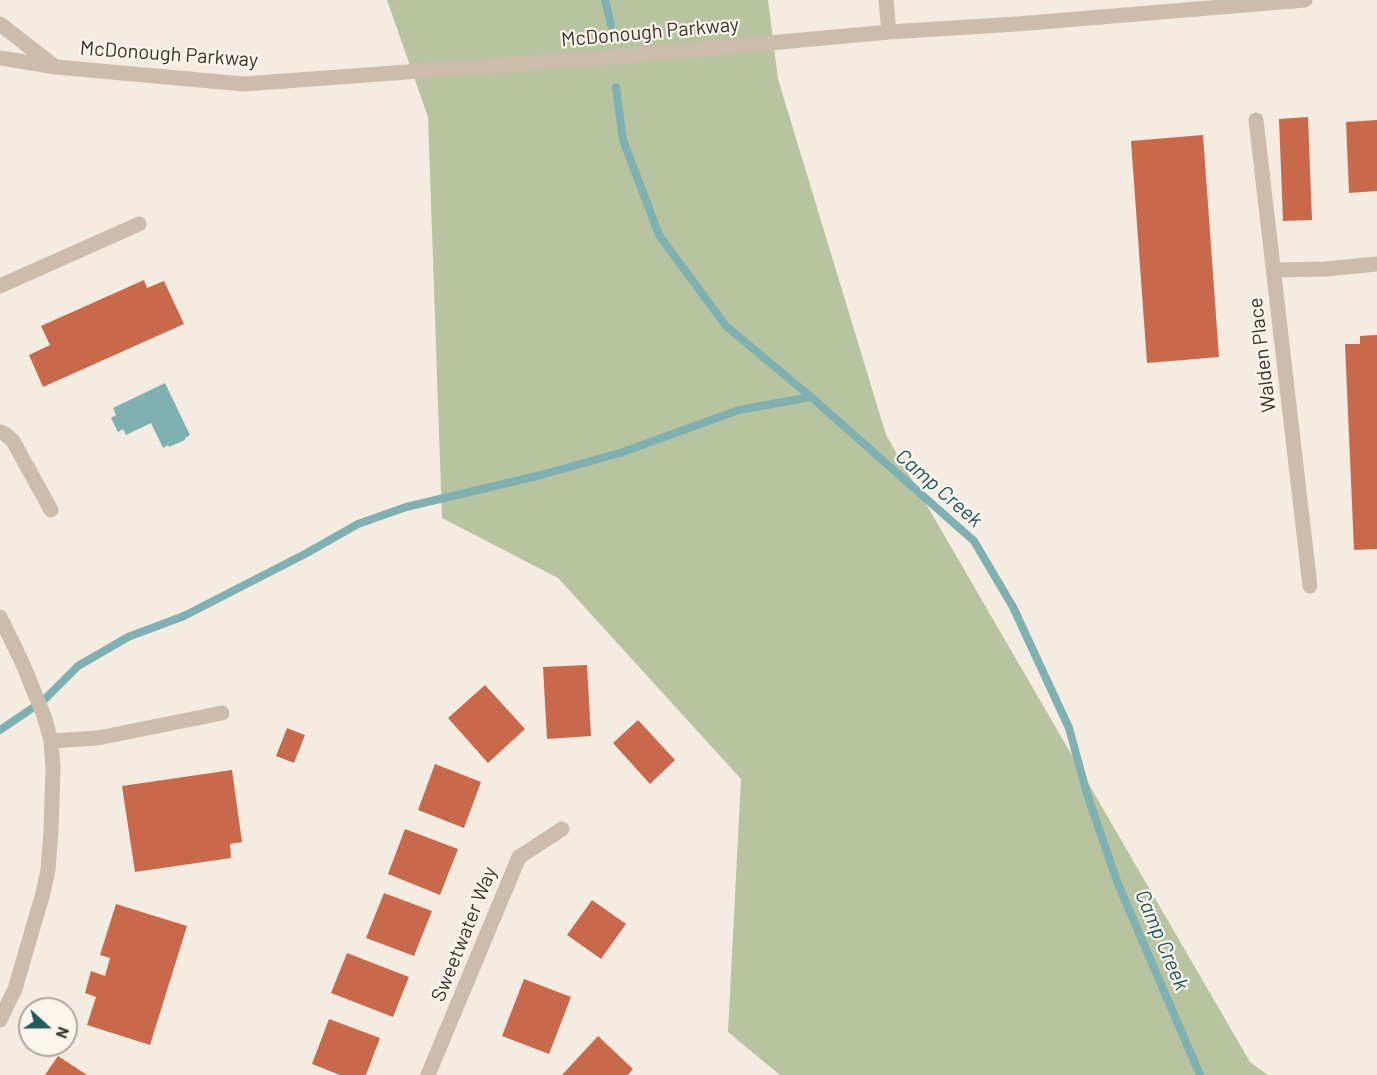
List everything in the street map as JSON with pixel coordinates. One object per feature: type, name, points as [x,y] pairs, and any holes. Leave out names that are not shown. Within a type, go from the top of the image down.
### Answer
[{"type":"street","points":[[886,0],[889,32]]},
{"type":"street","name":"McDonough Parkway","points":[[0,58],[56,68],[244,84],[638,55],[889,32],[1305,0]]},
{"type":"street","points":[[0,24],[56,68]]},
{"type":"street","name":"Walden Place","points":[[1256,120],[1310,586]]},
{"type":"street","points":[[0,286],[138,224]]},
{"type":"street","points":[[1274,270],[1326,269],[1377,264]]},
{"type":"street","points":[[0,432],[13,441],[51,510]]},
{"type":"street","points":[[0,617],[22,662],[44,716],[51,741],[52,798],[45,881],[35,925],[15,989],[0,1020]]},
{"type":"street","points":[[51,741],[98,738],[222,713]]},
{"type":"street","name":"Sweetwater Way","points":[[428,1075],[519,857],[562,829]]},
{"type":"green space","points":[[387,0],[768,0],[778,79],[886,435],[1250,1062],[1268,1075],[780,1075],[728,1032],[741,779],[558,578],[442,518],[428,117]]},
{"type":"water","points":[[165,383],[190,435],[185,440],[163,448],[151,423],[126,435],[123,429],[118,432],[111,418],[116,415],[113,408]]},
{"type":"building","points":[[1308,117],[1312,220],[1283,221],[1279,119]]},
{"type":"building","points":[[1377,120],[1377,191],[1349,193],[1346,122]]},
{"type":"building","points":[[1203,135],[1219,357],[1147,363],[1131,141]]},
{"type":"building","points":[[144,280],[147,288],[164,281],[184,324],[43,387],[29,355],[50,345],[41,326]]},
{"type":"building","points":[[1377,335],[1377,549],[1354,550],[1345,344],[1360,344],[1360,336]]},
{"type":"building","points":[[587,665],[591,736],[547,739],[543,667]]},
{"type":"building","points":[[485,685],[525,729],[488,763],[448,718]]},
{"type":"building","points":[[638,720],[675,760],[650,784],[613,743]]},
{"type":"building","points":[[287,728],[305,735],[294,763],[276,756]]},
{"type":"building","points":[[435,764],[481,782],[464,828],[418,810]]},
{"type":"building","points":[[232,770],[242,842],[230,844],[231,858],[135,872],[122,786]]},
{"type":"building","points":[[405,829],[458,849],[440,895],[388,874]]},
{"type":"building","points":[[384,893],[432,911],[414,956],[366,938]]},
{"type":"building","points":[[592,900],[626,924],[601,959],[567,935]]},
{"type":"building","points":[[116,904],[187,926],[150,1045],[87,1025],[96,997],[85,993],[91,971],[105,976],[110,958],[100,955]]},
{"type":"building","points":[[347,953],[409,977],[393,1017],[331,993]]},
{"type":"building","points":[[524,979],[571,997],[549,1054],[502,1036]]},
{"type":"building","points":[[329,1019],[380,1038],[366,1075],[340,1075],[312,1064]]},
{"type":"building","points":[[598,1036],[633,1069],[628,1075],[562,1075]]},
{"type":"building","points":[[60,1057],[87,1075],[45,1075]]},
{"type":"waterway","name":"Camp Creek","points":[[605,0],[611,25]]},
{"type":"waterway","name":"Camp Creek","points":[[616,87],[623,140],[659,235],[726,326],[811,397],[974,541],[1013,607],[1069,728],[1087,794],[1118,884],[1200,1075]]},
{"type":"waterway","points":[[0,730],[43,701],[78,666],[128,637],[184,616],[358,524],[406,507],[537,476],[620,453],[739,410],[811,397]]}]
